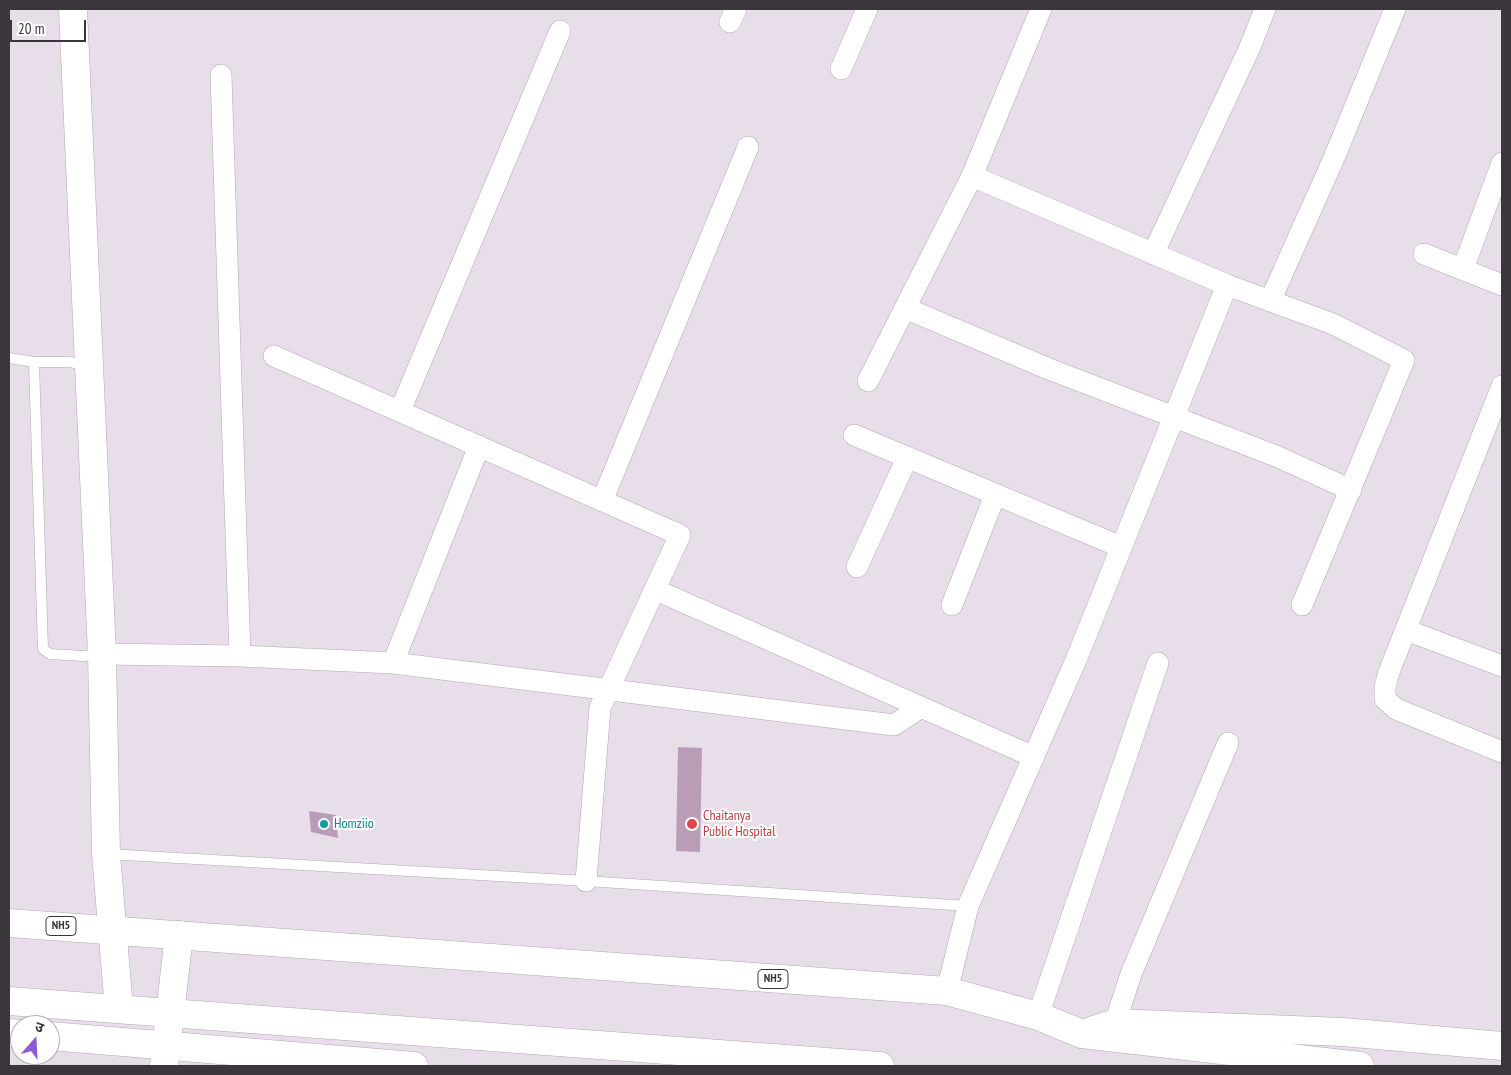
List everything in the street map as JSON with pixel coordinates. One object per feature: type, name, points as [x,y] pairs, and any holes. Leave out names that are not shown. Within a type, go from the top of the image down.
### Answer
[{"type":"main road","points":[[73,9],[102,654],[106,854],[119,1009]]},
{"type":"main road","name":"NH5","points":[[9,922],[947,991],[1038,1016],[1082,1034],[1360,1066]]},
{"type":"main road","points":[[163,1060],[179,934]]},
{"type":"main road","points":[[9,1001],[880,1066]]},
{"type":"main road","points":[[1082,1034],[1115,1023],[1342,1032],[1502,1046]]},
{"type":"main road","points":[[60,1038],[163,1060],[414,1066]]},
{"type":"street","points":[[841,69],[867,9]]},
{"type":"street","points":[[868,381],[972,176],[1042,9]]},
{"type":"street","points":[[1153,254],[1250,47],[1265,9]]},
{"type":"street","points":[[1270,301],[1334,158],[1395,9]]},
{"type":"street","points":[[400,411],[560,31]]},
{"type":"street","points":[[221,75],[240,656]]},
{"type":"street","points":[[602,501],[748,148]]},
{"type":"street","points":[[1463,270],[1502,163]]},
{"type":"street","points":[[972,176],[1227,285],[1333,324],[1404,360],[1302,605]]},
{"type":"street","points":[[1424,254],[1502,285]]},
{"type":"street","points":[[947,991],[968,906],[1076,660],[1227,285]]},
{"type":"street","points":[[905,308],[1049,369],[1175,415],[1276,456],[1351,490]]},
{"type":"street","points":[[274,356],[680,535],[600,708],[586,881]]},
{"type":"street","points":[[1502,386],[1496,425],[1406,630],[1385,687],[1386,699],[1396,709],[1502,752]]},
{"type":"street","points":[[854,435],[1121,547]]},
{"type":"street","points":[[393,663],[479,446]]},
{"type":"street","points":[[857,567],[907,458]]},
{"type":"street","points":[[952,605],[995,495]]},
{"type":"street","points":[[656,590],[1034,757]]},
{"type":"street","points":[[1406,630],[1502,666]]},
{"type":"street","points":[[102,654],[240,656],[393,663],[894,725],[921,707]]},
{"type":"street","points":[[1038,1016],[1158,663]]},
{"type":"street","points":[[1115,1023],[1131,974],[1228,742]]},
{"type":"lane","points":[[9,358],[34,362],[69,362],[90,366]]},
{"type":"lane","points":[[34,362],[43,649],[50,654],[83,656],[102,654]]},
{"type":"lane","points":[[106,854],[586,881],[968,906]]},
{"type":"building","points":[[678,747],[702,748],[700,852],[676,851]]},
{"type":"building","name":"Homziio","points":[[309,811],[336,815],[338,838],[311,832]]},
{"type":"place","name":"Homziio","points":[[324,824]]},
{"type":"place","name":"Chaitanya Public Hospital","points":[[692,824]]}]
